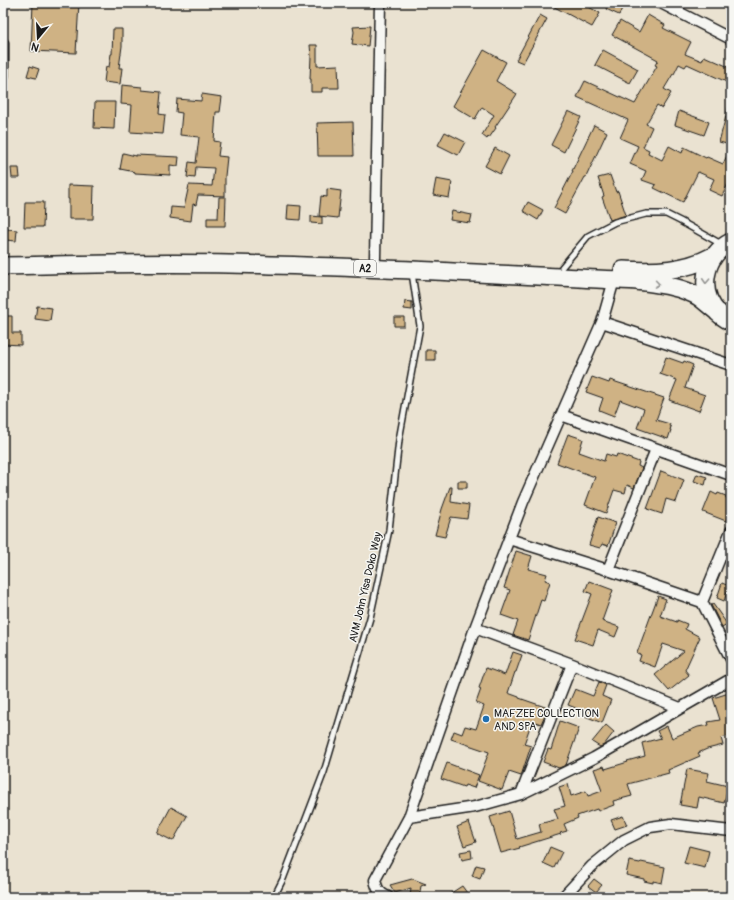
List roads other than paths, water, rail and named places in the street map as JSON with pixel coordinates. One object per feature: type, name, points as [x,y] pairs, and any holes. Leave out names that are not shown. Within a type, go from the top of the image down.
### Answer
[{"type":"highway","name":"A2","points":[[3,256],[135,254],[264,255],[376,258],[658,271],[690,266],[702,262],[723,248]]},
{"type":"highway","points":[[723,248],[707,270],[705,286],[710,301],[725,318]]},
{"type":"highway","name":"A2","points":[[3,266],[195,263],[412,270],[644,282],[674,287],[698,297],[725,318]]},
{"type":"street","points":[[376,258],[380,3]]},
{"type":"street","points":[[661,3],[731,39]]},
{"type":"street","points":[[3,43],[3,76]]},
{"type":"street","points":[[388,897],[374,893],[375,880],[409,818],[475,628],[523,502],[602,322],[614,280]]},
{"type":"street","points":[[602,322],[731,365]]},
{"type":"street","points":[[562,415],[731,475]]},
{"type":"street","points":[[608,570],[656,449]]},
{"type":"street","points":[[702,602],[731,531]]},
{"type":"street","points":[[509,539],[608,570],[702,602],[731,659]]},
{"type":"street","points":[[475,628],[572,664],[680,708]]},
{"type":"street","points":[[521,794],[572,664]]},
{"type":"street","points":[[409,818],[474,807],[521,794],[594,758],[731,679]]},
{"type":"street","points":[[563,897],[592,866],[619,844],[650,827],[671,824],[731,831]]},
{"type":"lane","points":[[562,267],[588,236],[615,222],[646,214],[666,214],[723,248]]},
{"type":"lane","name":"AVM John Yisa Doko Way","points":[[274,897],[283,879],[324,772],[370,618],[389,530],[399,440],[420,326],[412,270]]},
{"type":"place","name":"MAFZEE COLLECTION AND SPA","points":[[486,719]]}]
